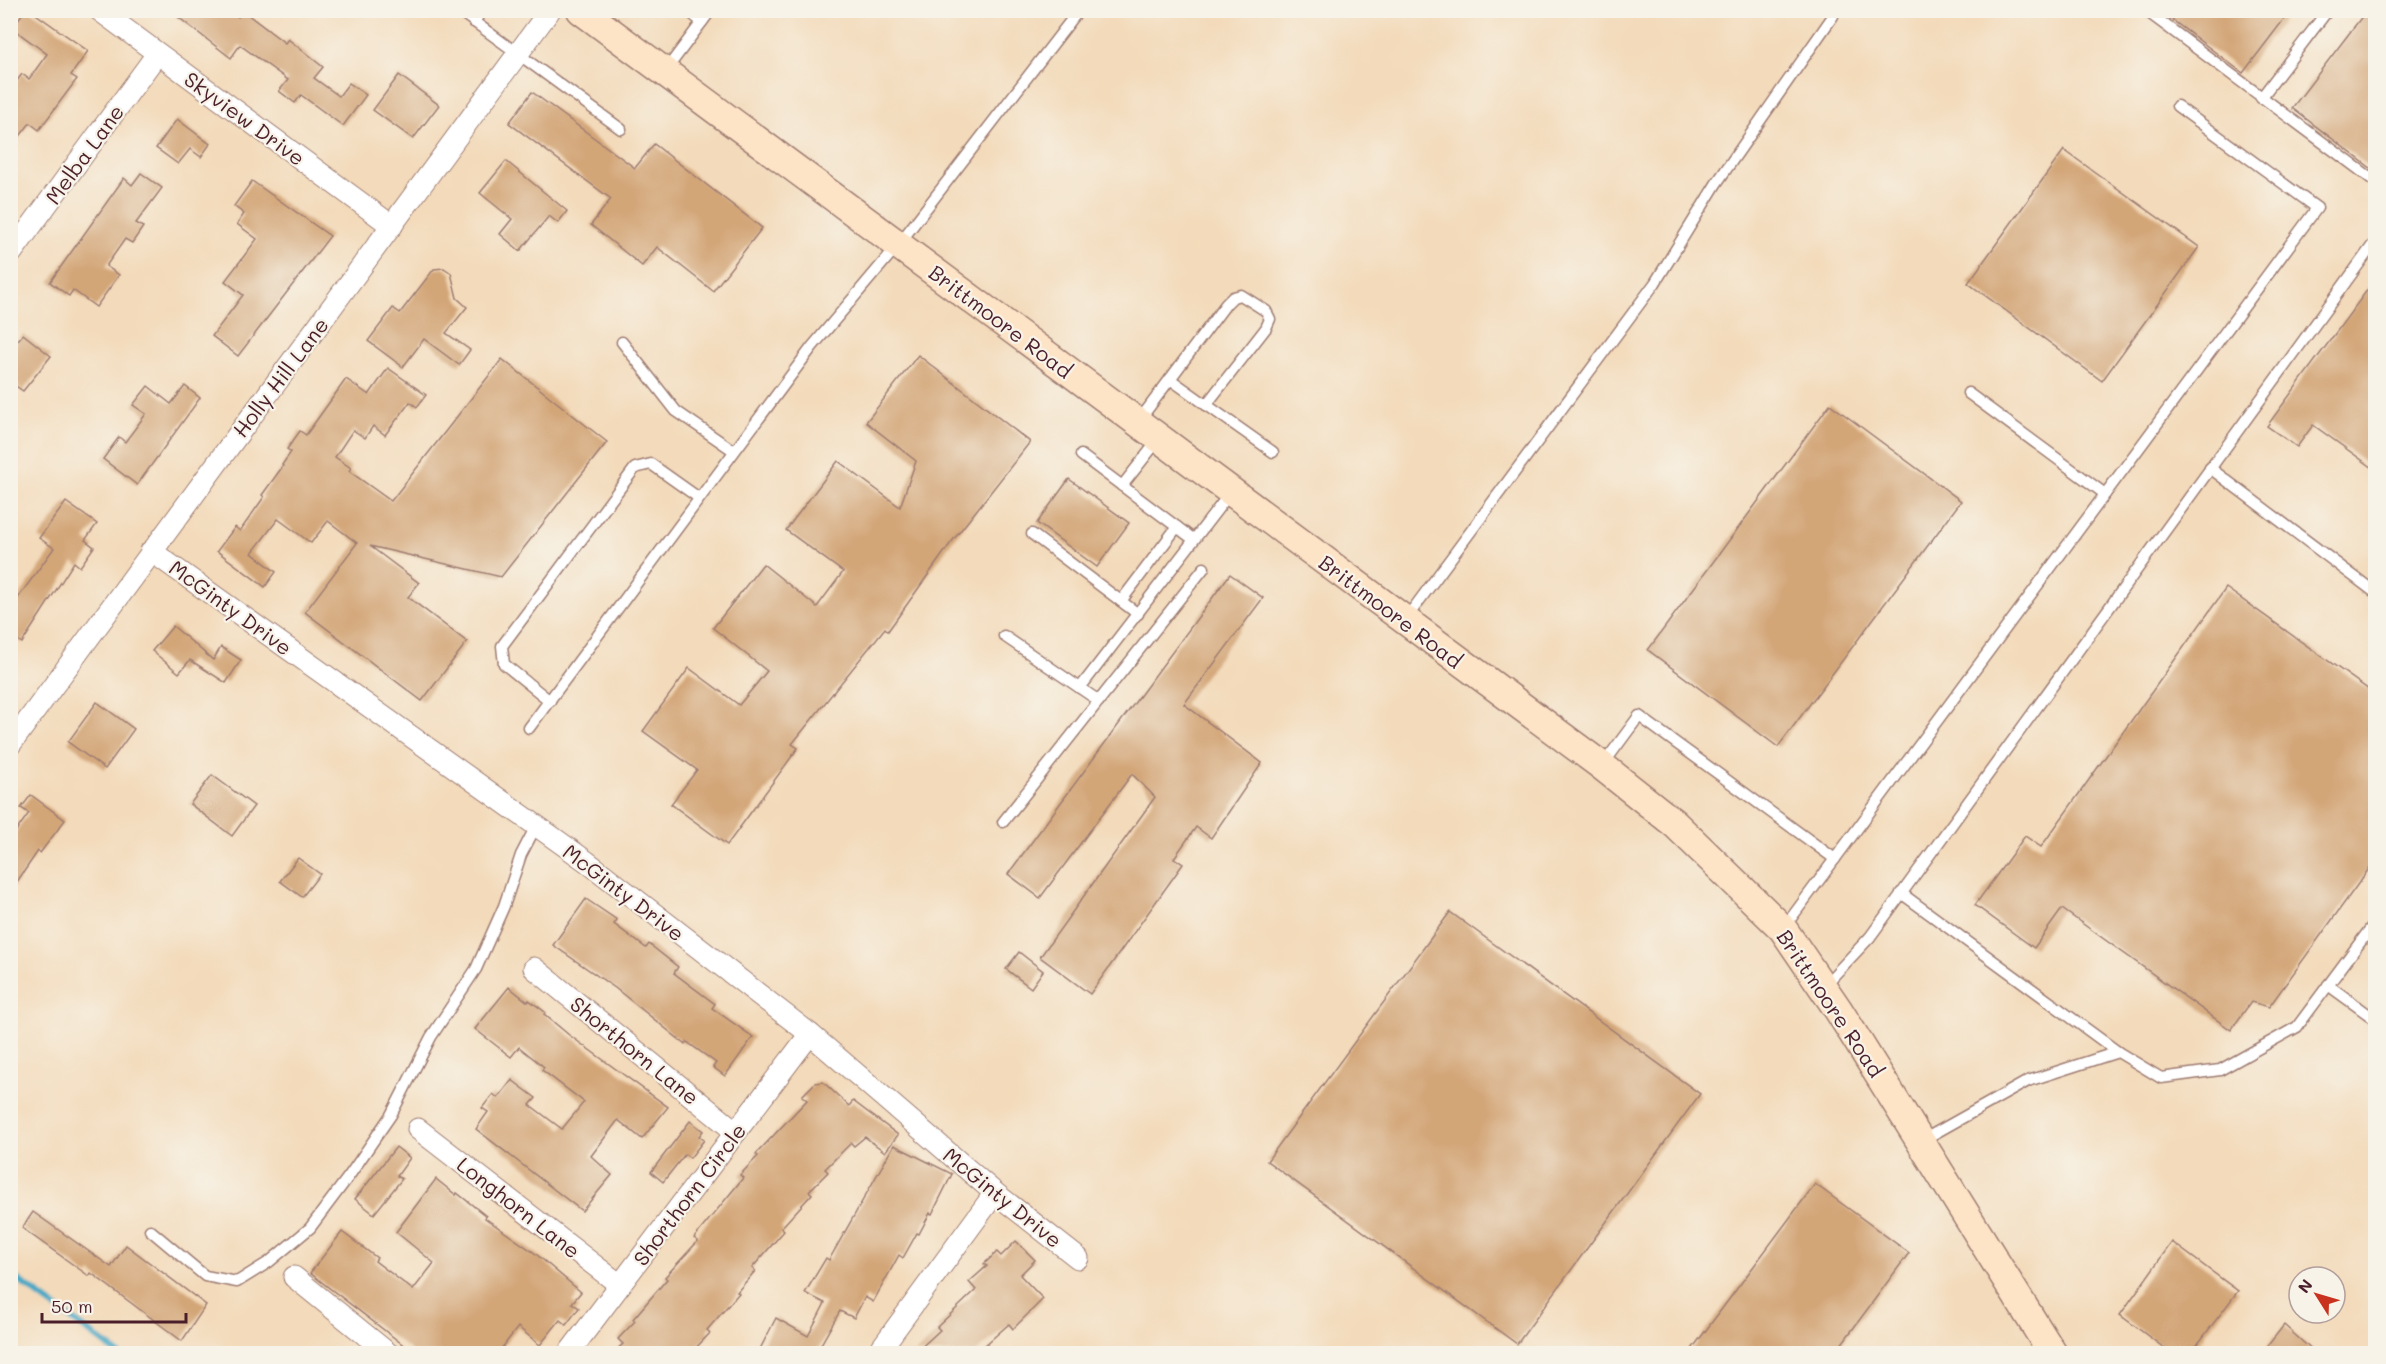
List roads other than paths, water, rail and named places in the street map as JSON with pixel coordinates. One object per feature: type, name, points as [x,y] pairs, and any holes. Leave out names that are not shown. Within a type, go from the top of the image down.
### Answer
[{"type":"main road","name":"Brittmoore Road","points":[[581,10],[1602,766],[1675,824],[1783,929],[1823,988],[2052,1353]]},
{"type":"street","name":"Skyview Drive","points":[[99,10],[392,226]]},
{"type":"street","name":"Holly Hill Lane","points":[[10,745],[550,10]]},
{"type":"street","name":"Melba Lane","points":[[10,255],[157,54]]},
{"type":"street","name":"McGinty Drive","points":[[152,550],[536,826],[810,1034],[995,1193],[1078,1258]]},
{"type":"street","name":"Shorthorn Lane","points":[[534,968],[736,1132]]},
{"type":"street","name":"Shorthorn Circle","points":[[568,1353],[810,1034]]},
{"type":"street","name":"Longhorn Lane","points":[[418,1129],[620,1285]]},
{"type":"street","points":[[877,1353],[995,1193]]},
{"type":"street","points":[[294,1277],[389,1353]]},
{"type":"lane","points":[[458,10],[621,129]]},
{"type":"lane","points":[[474,22],[482,10]]},
{"type":"lane","points":[[687,10],[702,22]]},
{"type":"lane","points":[[664,72],[711,10]]},
{"type":"lane","points":[[529,728],[812,347],[898,246],[1079,10]]},
{"type":"lane","points":[[2145,10],[2376,182]]},
{"type":"lane","points":[[2261,98],[2328,10]]},
{"type":"lane","points":[[1404,620],[1655,283],[1716,184],[1833,16]]},
{"type":"lane","points":[[1783,929],[2316,208],[2177,106]]},
{"type":"lane","points":[[1823,988],[1870,937],[2372,246]]},
{"type":"lane","points":[[1122,486],[1170,379],[1233,297],[1241,295],[1266,311],[1270,319],[1266,328],[1206,405]]},
{"type":"lane","points":[[622,342],[676,411],[734,451]]},
{"type":"lane","points":[[1170,379],[1273,452]]},
{"type":"lane","points":[[1968,393],[2105,494]]},
{"type":"lane","points":[[1081,455],[1194,539]]},
{"type":"lane","points":[[550,701],[504,664],[502,646],[635,468],[651,464],[699,498]]},
{"type":"lane","points":[[2210,468],[2376,593]]},
{"type":"lane","points":[[1080,688],[1231,491]]},
{"type":"lane","points":[[1121,601],[1177,527]]},
{"type":"lane","points":[[1032,534],[1138,614]]},
{"type":"lane","points":[[1003,822],[1204,568]]},
{"type":"lane","points":[[1004,636],[1099,701]]},
{"type":"lane","points":[[1602,766],[1639,716],[1836,859]]},
{"type":"lane","points":[[150,1230],[205,1276],[237,1282],[269,1262],[310,1228],[391,1115],[430,1037],[476,969],[504,906],[521,855],[536,826]]},
{"type":"lane","points":[[1901,894],[2118,1052],[2161,1078],[2220,1070],[2297,1027],[2376,921]]},
{"type":"lane","points":[[2328,986],[2376,1020]]},
{"type":"lane","points":[[1920,1141],[2028,1081],[2118,1052]]},
{"type":"waterway","points":[[10,1274],[119,1354]]}]
